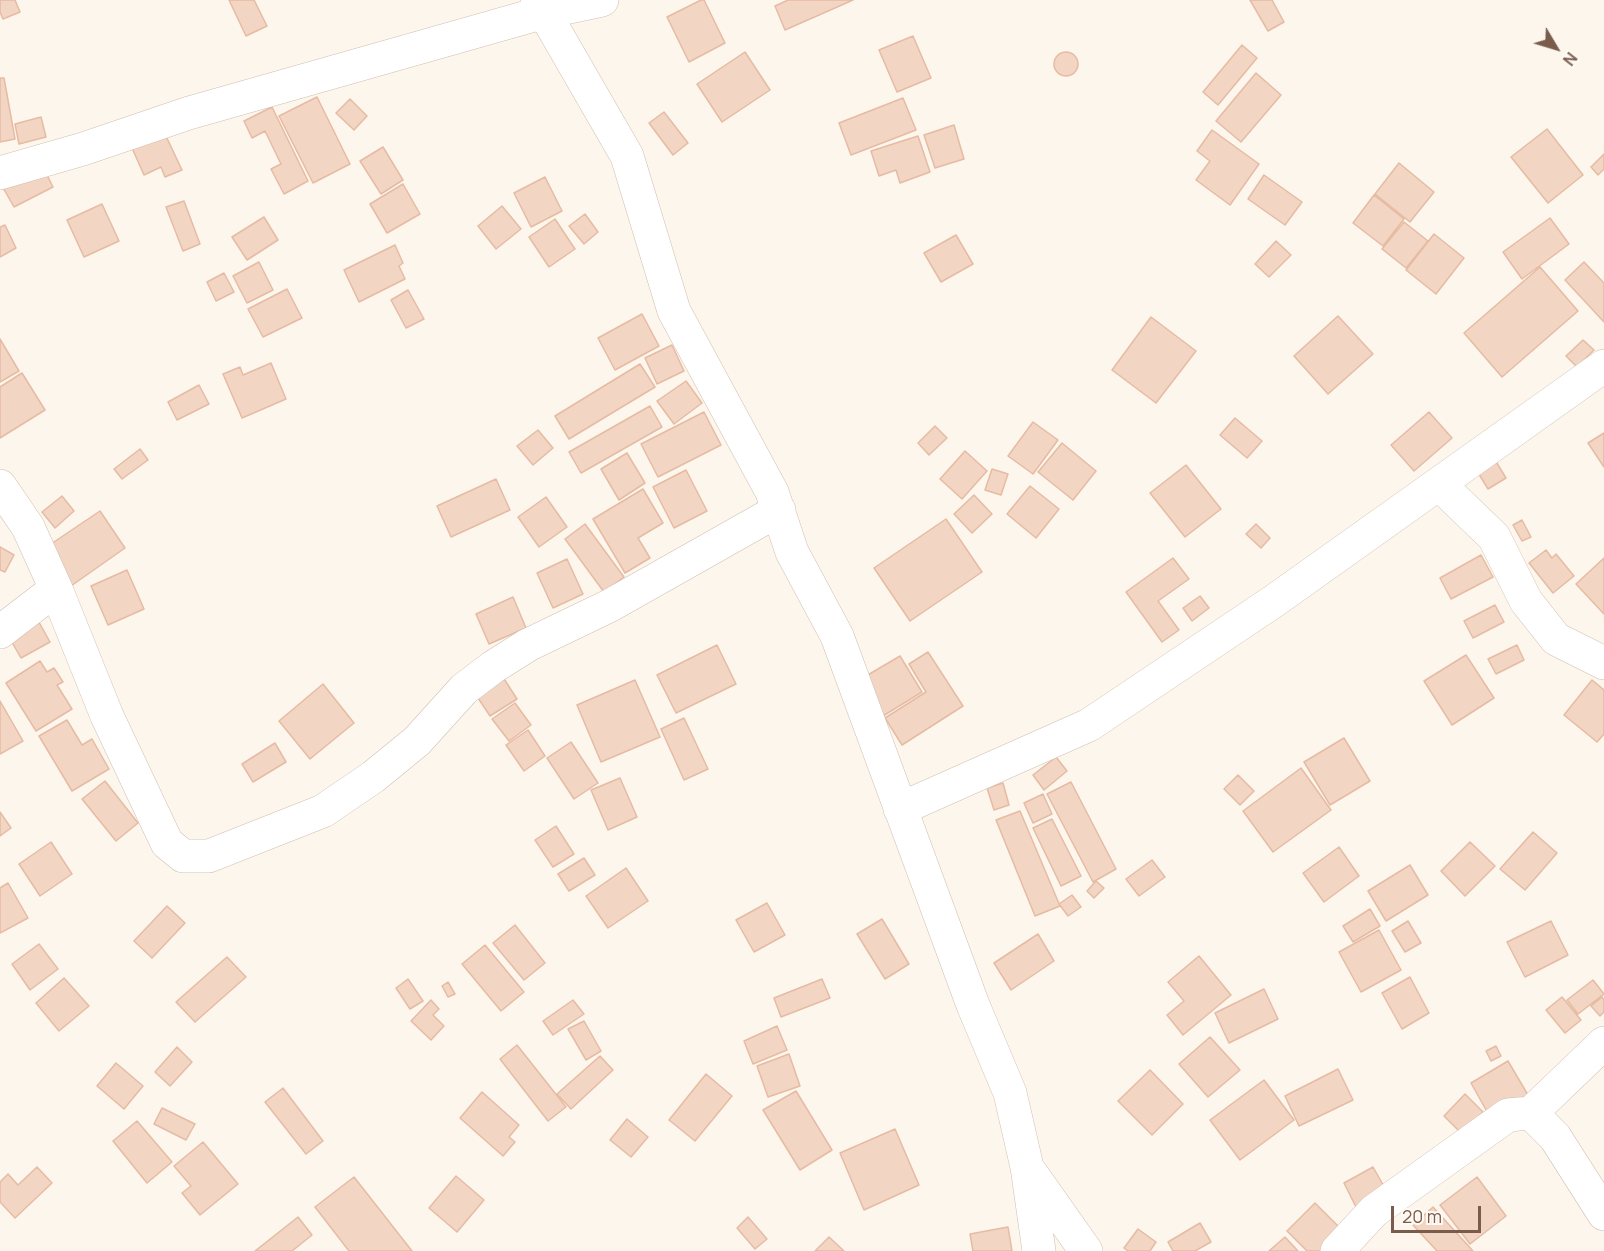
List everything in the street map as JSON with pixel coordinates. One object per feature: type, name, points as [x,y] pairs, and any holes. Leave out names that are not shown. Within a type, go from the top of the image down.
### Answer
[{"type":"street","points":[[0,173],[541,6],[602,0]]},
{"type":"street","points":[[541,6],[627,156],[674,311],[772,492],[792,552],[837,636],[973,1005],[1010,1093],[1027,1167],[1039,1251]]},
{"type":"street","points":[[900,809],[1089,725],[1265,607],[1604,366]]},
{"type":"street","points":[[1439,484],[1494,537],[1526,601],[1556,639],[1604,663]]},
{"type":"street","points":[[0,486],[28,526],[107,716],[167,843],[183,856],[209,856],[322,811],[373,777],[417,741],[465,689],[493,667],[528,645],[609,606],[778,510]]},
{"type":"street","points":[[0,632],[56,589]]},
{"type":"street","points":[[1337,1251],[1374,1211],[1508,1115],[1531,1113],[1604,1043]]},
{"type":"street","points":[[1531,1113],[1555,1137],[1604,1214]]},
{"type":"street","points":[[1027,1167],[1086,1251]]},
{"type":"building","points":[[0,0],[15,0],[20,12],[3,19],[0,12]]},
{"type":"building","points":[[229,0],[254,0],[267,26],[246,36]]},
{"type":"building","points":[[704,0],[725,43],[689,62],[667,17]]},
{"type":"building","points":[[788,0],[853,0],[785,30],[775,6]]},
{"type":"building","points":[[1250,0],[1272,0],[1284,22],[1268,31]]},
{"type":"building","points":[[913,36],[931,78],[897,92],[879,50]]},
{"type":"building","points":[[1242,45],[1257,58],[1218,105],[1203,92]]},
{"type":"building","points":[[745,52],[770,90],[722,122],[697,84]]},
{"type":"building","points":[[1066,52],[1075,55],[1078,64],[1075,73],[1066,76],[1057,73],[1054,64],[1057,55]]},
{"type":"building","points":[[1256,73],[1281,95],[1241,142],[1216,121]]},
{"type":"building","points":[[0,78],[4,78],[15,139],[0,142]]},
{"type":"building","points":[[317,97],[350,164],[313,183],[279,116]]},
{"type":"building","points":[[903,98],[916,130],[851,155],[839,123]]},
{"type":"building","points":[[350,99],[367,116],[354,130],[336,113]]},
{"type":"building","points":[[272,107],[308,181],[284,194],[271,169],[281,164],[265,131],[252,138],[244,121]]},
{"type":"building","points":[[664,112],[688,143],[673,155],[649,123]]},
{"type":"building","points":[[41,117],[46,137],[19,144],[15,124]]},
{"type":"building","points":[[954,125],[964,159],[935,168],[924,135]]},
{"type":"building","points":[[1547,129],[1583,175],[1548,203],[1511,157]]},
{"type":"building","points":[[1212,130],[1259,164],[1230,205],[1196,180],[1210,161],[1197,151]]},
{"type":"building","points":[[165,134],[182,170],[165,177],[161,167],[144,175],[132,148]]},
{"type":"building","points":[[918,136],[930,172],[900,183],[896,170],[879,176],[871,151]]},
{"type":"building","points":[[383,147],[403,180],[381,194],[360,161]]},
{"type":"building","points":[[1604,154],[1604,169],[1598,175],[1591,167]]},
{"type":"building","points":[[1399,163],[1434,192],[1410,222],[1375,194]]},
{"type":"building","points":[[42,165],[53,187],[14,207],[2,186]]},
{"type":"building","points":[[1264,175],[1302,202],[1285,225],[1248,199]]},
{"type":"building","points":[[545,177],[562,211],[531,227],[514,193]]},
{"type":"building","points":[[403,184],[420,214],[387,233],[370,204]]},
{"type":"building","points":[[1374,195],[1404,219],[1383,246],[1353,223]]},
{"type":"building","points":[[184,201],[200,244],[183,251],[166,207]]},
{"type":"building","points":[[102,204],[119,241],[84,257],[67,220]]},
{"type":"building","points":[[502,206],[521,229],[496,249],[478,226]]},
{"type":"building","points":[[585,214],[598,232],[584,244],[569,226]]},
{"type":"building","points":[[264,217],[278,240],[247,260],[232,237]]},
{"type":"building","points":[[1550,218],[1569,244],[1522,279],[1503,252]]},
{"type":"building","points":[[555,219],[575,249],[549,267],[529,237]]},
{"type":"building","points":[[1404,222],[1428,241],[1406,268],[1382,249]]},
{"type":"building","points":[[5,225],[16,248],[0,257],[0,227]]},
{"type":"building","points":[[1434,234],[1464,258],[1436,294],[1406,270]]},
{"type":"building","points":[[956,235],[973,264],[941,282],[924,253]]},
{"type":"building","points":[[1276,241],[1291,255],[1269,277],[1255,264]]},
{"type":"building","points":[[395,245],[403,263],[399,266],[405,279],[359,302],[344,270]]},
{"type":"building","points":[[259,262],[273,290],[247,303],[233,276]]},
{"type":"building","points":[[1584,262],[1604,283],[1604,322],[1565,280]]},
{"type":"building","points":[[1540,267],[1578,311],[1502,377],[1464,333]]},
{"type":"building","points":[[224,273],[234,292],[216,301],[207,282]]},
{"type":"building","points":[[287,289],[302,318],[263,337],[248,309]]},
{"type":"building","points":[[408,290],[424,319],[406,328],[391,300]]},
{"type":"building","points":[[642,314],[659,346],[615,370],[598,338]]},
{"type":"building","points":[[1338,316],[1373,354],[1328,394],[1294,356]]},
{"type":"building","points":[[1151,317],[1196,351],[1156,403],[1112,370]]},
{"type":"building","points":[[0,339],[19,371],[0,382]]},
{"type":"building","points":[[1583,340],[1594,350],[1577,367],[1566,356]]},
{"type":"building","points":[[672,345],[684,371],[657,384],[645,358]]},
{"type":"building","points":[[271,363],[286,399],[242,418],[223,374],[240,367],[243,375]]},
{"type":"building","points":[[640,364],[655,387],[569,439],[555,416]]},
{"type":"building","points":[[22,373],[45,410],[0,438],[0,387]]},
{"type":"building","points":[[686,381],[702,403],[674,424],[657,401]]},
{"type":"building","points":[[199,385],[209,404],[177,420],[168,402]]},
{"type":"building","points":[[650,406],[662,427],[581,473],[569,452]]},
{"type":"building","points":[[704,412],[721,445],[658,477],[641,444]]},
{"type":"building","points":[[1429,412],[1452,438],[1414,471],[1391,445]]},
{"type":"building","points":[[1235,418],[1262,441],[1247,458],[1220,435]]},
{"type":"building","points":[[1033,422],[1058,440],[1033,474],[1008,456]]},
{"type":"building","points":[[935,426],[947,438],[929,455],[918,443]]},
{"type":"building","points":[[538,430],[553,448],[533,465],[517,446]]},
{"type":"building","points":[[1604,433],[1604,467],[1588,443]]},
{"type":"building","points":[[1062,443],[1096,471],[1073,500],[1038,472]]},
{"type":"building","points":[[140,449],[148,460],[122,479],[114,469]]},
{"type":"building","points":[[965,451],[987,471],[962,499],[940,479]]},
{"type":"building","points":[[627,453],[645,483],[619,500],[601,469]]},
{"type":"building","points":[[1495,460],[1506,478],[1488,489],[1477,471]]},
{"type":"building","points":[[1186,465],[1221,509],[1185,537],[1150,493]]},
{"type":"building","points":[[992,469],[1008,474],[1001,495],[985,490]]},
{"type":"building","points":[[686,470],[707,511],[674,528],[653,487]]},
{"type":"building","points":[[496,479],[510,510],[451,537],[437,506]]},
{"type":"building","points":[[1030,486],[1059,509],[1036,538],[1007,514]]},
{"type":"building","points":[[643,489],[663,523],[638,538],[650,558],[625,573],[593,519]]},
{"type":"building","points":[[974,495],[992,514],[972,533],[954,514]]},
{"type":"building","points":[[62,496],[74,511],[55,528],[42,512]]},
{"type":"building","points":[[546,497],[567,527],[539,547],[518,517]]},
{"type":"building","points":[[100,511],[125,548],[71,586],[45,548]]},
{"type":"building","points":[[946,519],[982,572],[910,621],[874,568]]},
{"type":"building","points":[[1522,520],[1531,537],[1522,541],[1513,525]]},
{"type":"building","points":[[585,524],[624,577],[604,592],[565,539]]},
{"type":"building","points":[[1256,524],[1270,538],[1261,548],[1246,534]]},
{"type":"building","points":[[0,547],[14,555],[5,572],[0,570]]},
{"type":"building","points":[[1546,550],[1552,558],[1556,554],[1574,576],[1553,593],[1529,563]]},
{"type":"building","points":[[1481,555],[1493,577],[1451,599],[1440,578]]},
{"type":"building","points":[[1173,558],[1189,579],[1158,601],[1179,630],[1162,642],[1126,592]]},
{"type":"building","points":[[1604,558],[1604,614],[1576,584]]},
{"type":"building","points":[[567,559],[583,594],[553,608],[537,573]]},
{"type":"building","points":[[127,570],[144,609],[108,625],[91,586]]},
{"type":"building","points":[[1200,596],[1209,608],[1192,621],[1183,608]]},
{"type":"building","points":[[513,597],[526,628],[489,644],[476,614]]},
{"type":"building","points":[[1495,605],[1504,622],[1473,638],[1464,621]]},
{"type":"building","points":[[35,615],[50,642],[21,658],[6,632]]},
{"type":"building","points":[[717,645],[736,684],[676,713],[657,675]]},
{"type":"building","points":[[1517,645],[1524,660],[1496,674],[1488,659]]},
{"type":"building","points":[[928,652],[963,706],[902,745],[885,718],[926,692],[909,664]]},
{"type":"building","points":[[1466,655],[1494,698],[1452,725],[1424,681]]},
{"type":"building","points":[[900,656],[922,692],[883,716],[861,679]]},
{"type":"building","points":[[40,661],[47,672],[54,668],[63,682],[57,685],[72,709],[36,731],[6,683]]},
{"type":"building","points":[[499,671],[517,699],[490,716],[472,689]]},
{"type":"building","points":[[635,680],[660,737],[601,762],[577,705]]},
{"type":"building","points":[[1592,680],[1604,690],[1604,734],[1597,742],[1564,715]]},
{"type":"building","points":[[323,684],[354,723],[310,759],[279,721]]},
{"type":"building","points":[[0,701],[23,741],[0,754]]},
{"type":"building","points":[[515,703],[531,725],[509,741],[492,719]]},
{"type":"building","points":[[684,718],[708,769],[684,780],[661,729]]},
{"type":"building","points":[[67,720],[82,745],[92,739],[109,769],[72,791],[39,736]]},
{"type":"building","points":[[528,730],[545,756],[524,771],[506,745]]},
{"type":"building","points":[[1344,738],[1370,781],[1330,805],[1304,762]]},
{"type":"building","points":[[571,742],[598,783],[574,799],[547,758]]},
{"type":"building","points":[[275,743],[286,762],[253,782],[242,764]]},
{"type":"building","points":[[1056,757],[1067,771],[1044,790],[1033,775]]},
{"type":"building","points":[[1301,768],[1331,810],[1273,852],[1243,811]]},
{"type":"building","points":[[1238,775],[1254,791],[1240,805],[1224,789]]},
{"type":"building","points":[[620,778],[637,817],[608,830],[591,790]]},
{"type":"building","points":[[105,781],[138,823],[116,841],[82,799]]},
{"type":"building","points":[[1071,782],[1116,869],[1093,882],[1047,794]]},
{"type":"building","points":[[1003,783],[1009,805],[994,810],[987,788]]},
{"type":"building","points":[[1043,794],[1052,814],[1033,823],[1024,803]]},
{"type":"building","points":[[1020,811],[1060,906],[1035,916],[996,820]]},
{"type":"building","points":[[0,812],[11,828],[0,836]]},
{"type":"building","points":[[1052,819],[1081,876],[1061,886],[1033,828]]},
{"type":"building","points":[[556,826],[574,854],[553,867],[535,840]]},
{"type":"building","points":[[1533,832],[1557,853],[1525,890],[1500,869]]},
{"type":"building","points":[[51,842],[72,874],[40,896],[19,864]]},
{"type":"building","points":[[1470,842],[1495,866],[1465,896],[1441,871]]},
{"type":"building","points":[[1339,847],[1359,876],[1324,902],[1303,873]]},
{"type":"building","points":[[584,858],[595,875],[569,891],[558,874]]},
{"type":"building","points":[[1152,860],[1165,877],[1139,896],[1126,879]]},
{"type":"building","points":[[1410,865],[1428,895],[1386,921],[1368,891]]},
{"type":"building","points":[[626,868],[648,901],[608,928],[586,896]]},
{"type":"building","points":[[1096,881],[1104,888],[1094,898],[1087,891]]},
{"type":"building","points":[[8,883],[28,918],[0,933],[0,888]]},
{"type":"building","points":[[1072,895],[1081,907],[1068,916],[1059,904]]},
{"type":"building","points":[[767,903],[785,935],[754,952],[736,920]]},
{"type":"building","points":[[167,906],[185,923],[152,958],[134,941]]},
{"type":"building","points":[[1370,909],[1380,926],[1353,942],[1343,926]]},
{"type":"building","points":[[882,919],[909,964],[885,979],[857,934]]},
{"type":"building","points":[[1408,921],[1421,943],[1405,952],[1392,931]]},
{"type":"building","points":[[1551,921],[1568,955],[1525,977],[1507,942]]},
{"type":"building","points":[[515,925],[545,963],[524,980],[493,943]]},
{"type":"building","points":[[1379,930],[1401,970],[1361,992],[1339,952]]},
{"type":"building","points":[[1038,934],[1054,961],[1011,990],[994,963]]},
{"type":"building","points":[[39,944],[58,969],[30,990],[12,964]]},
{"type":"building","points":[[485,945],[524,992],[501,1011],[462,964]]},
{"type":"building","points":[[1199,956],[1231,995],[1183,1035],[1167,1015],[1184,1001],[1168,982]]},
{"type":"building","points":[[227,957],[246,977],[195,1022],[176,1002]]},
{"type":"building","points":[[1410,977],[1429,1013],[1402,1029],[1382,993]]},
{"type":"building","points":[[64,978],[89,1006],[59,1031],[36,1003]]},
{"type":"building","points":[[408,979],[423,1001],[410,1009],[396,988]]},
{"type":"building","points":[[822,979],[830,998],[781,1017],[774,998]]},
{"type":"building","points":[[1593,980],[1604,994],[1578,1014],[1567,1000]]},
{"type":"building","points":[[448,982],[455,994],[448,997],[442,986]]},
{"type":"building","points":[[1264,989],[1278,1019],[1229,1043],[1215,1013]]},
{"type":"building","points":[[1562,997],[1581,1020],[1565,1033],[1546,1010]]},
{"type":"building","points":[[1602,997],[1604,1012],[1600,1016],[1591,1006]]},
{"type":"building","points":[[431,1000],[439,1009],[433,1015],[444,1026],[431,1040],[411,1021]]},
{"type":"building","points":[[573,1000],[584,1014],[553,1035],[543,1021]]},
{"type":"building","points":[[584,1021],[601,1051],[586,1060],[568,1029]]},
{"type":"building","points":[[777,1026],[787,1050],[753,1064],[744,1041]]},
{"type":"building","points":[[1210,1037],[1240,1070],[1208,1097],[1179,1064]]},
{"type":"building","points":[[517,1045],[566,1107],[548,1121],[500,1059]]},
{"type":"building","points":[[1496,1046],[1501,1056],[1491,1061],[1486,1051]]},
{"type":"building","points":[[177,1047],[192,1062],[170,1086],[155,1072]]},
{"type":"building","points":[[789,1054],[800,1086],[768,1097],[757,1066]]},
{"type":"building","points":[[600,1056],[613,1070],[571,1109],[557,1094]]},
{"type":"building","points":[[1508,1061],[1528,1095],[1490,1117],[1471,1083]]},
{"type":"building","points":[[116,1063],[143,1086],[124,1109],[97,1086]]},
{"type":"building","points":[[1338,1069],[1353,1100],[1299,1126],[1285,1096]]},
{"type":"building","points":[[1150,1070],[1183,1104],[1152,1135],[1118,1101]]},
{"type":"building","points":[[706,1074],[732,1096],[695,1141],[669,1120]]},
{"type":"building","points":[[1264,1080],[1294,1120],[1240,1160],[1210,1120]]},
{"type":"building","points":[[283,1088],[323,1141],[306,1154],[265,1102]]},
{"type":"building","points":[[796,1091],[832,1150],[800,1170],[763,1110]]},
{"type":"building","points":[[482,1092],[519,1125],[509,1137],[515,1142],[503,1156],[460,1118]]},
{"type":"building","points":[[1465,1094],[1483,1112],[1462,1134],[1444,1116]]},
{"type":"building","points":[[162,1108],[195,1124],[186,1140],[154,1124]]},
{"type":"building","points":[[627,1119],[648,1137],[631,1157],[610,1140]]},
{"type":"building","points":[[137,1121],[172,1162],[147,1183],[113,1141]]},
{"type":"building","points":[[895,1129],[919,1185],[864,1210],[840,1153]]},
{"type":"building","points":[[203,1142],[238,1184],[200,1215],[182,1193],[191,1186],[174,1166]]},
{"type":"building","points":[[37,1167],[52,1183],[15,1218],[0,1202],[0,1182],[8,1174],[18,1185]]},
{"type":"building","points":[[1373,1167],[1386,1190],[1356,1207],[1344,1183]]},
{"type":"building","points":[[456,1176],[484,1200],[457,1232],[429,1208]]},
{"type":"building","points":[[354,1177],[412,1251],[349,1251],[315,1207]]},
{"type":"building","points":[[1477,1177],[1506,1216],[1470,1244],[1440,1205]]},
{"type":"building","points":[[1315,1203],[1345,1233],[1326,1251],[1307,1251],[1287,1231]]},
{"type":"building","points":[[1433,1207],[1473,1251],[1437,1251],[1413,1225]]},
{"type":"building","points":[[298,1217],[312,1235],[292,1251],[255,1251]]},
{"type":"building","points":[[748,1217],[767,1239],[755,1249],[737,1228]]},
{"type":"building","points":[[1200,1223],[1211,1242],[1195,1251],[1173,1251],[1168,1242]]},
{"type":"building","points":[[1008,1227],[1012,1251],[973,1251],[970,1234]]},
{"type":"building","points":[[1138,1229],[1156,1242],[1150,1251],[1128,1251],[1124,1248]]},
{"type":"building","points":[[829,1237],[844,1251],[815,1251]]},
{"type":"building","points":[[1285,1237],[1298,1251],[1269,1251]]}]
